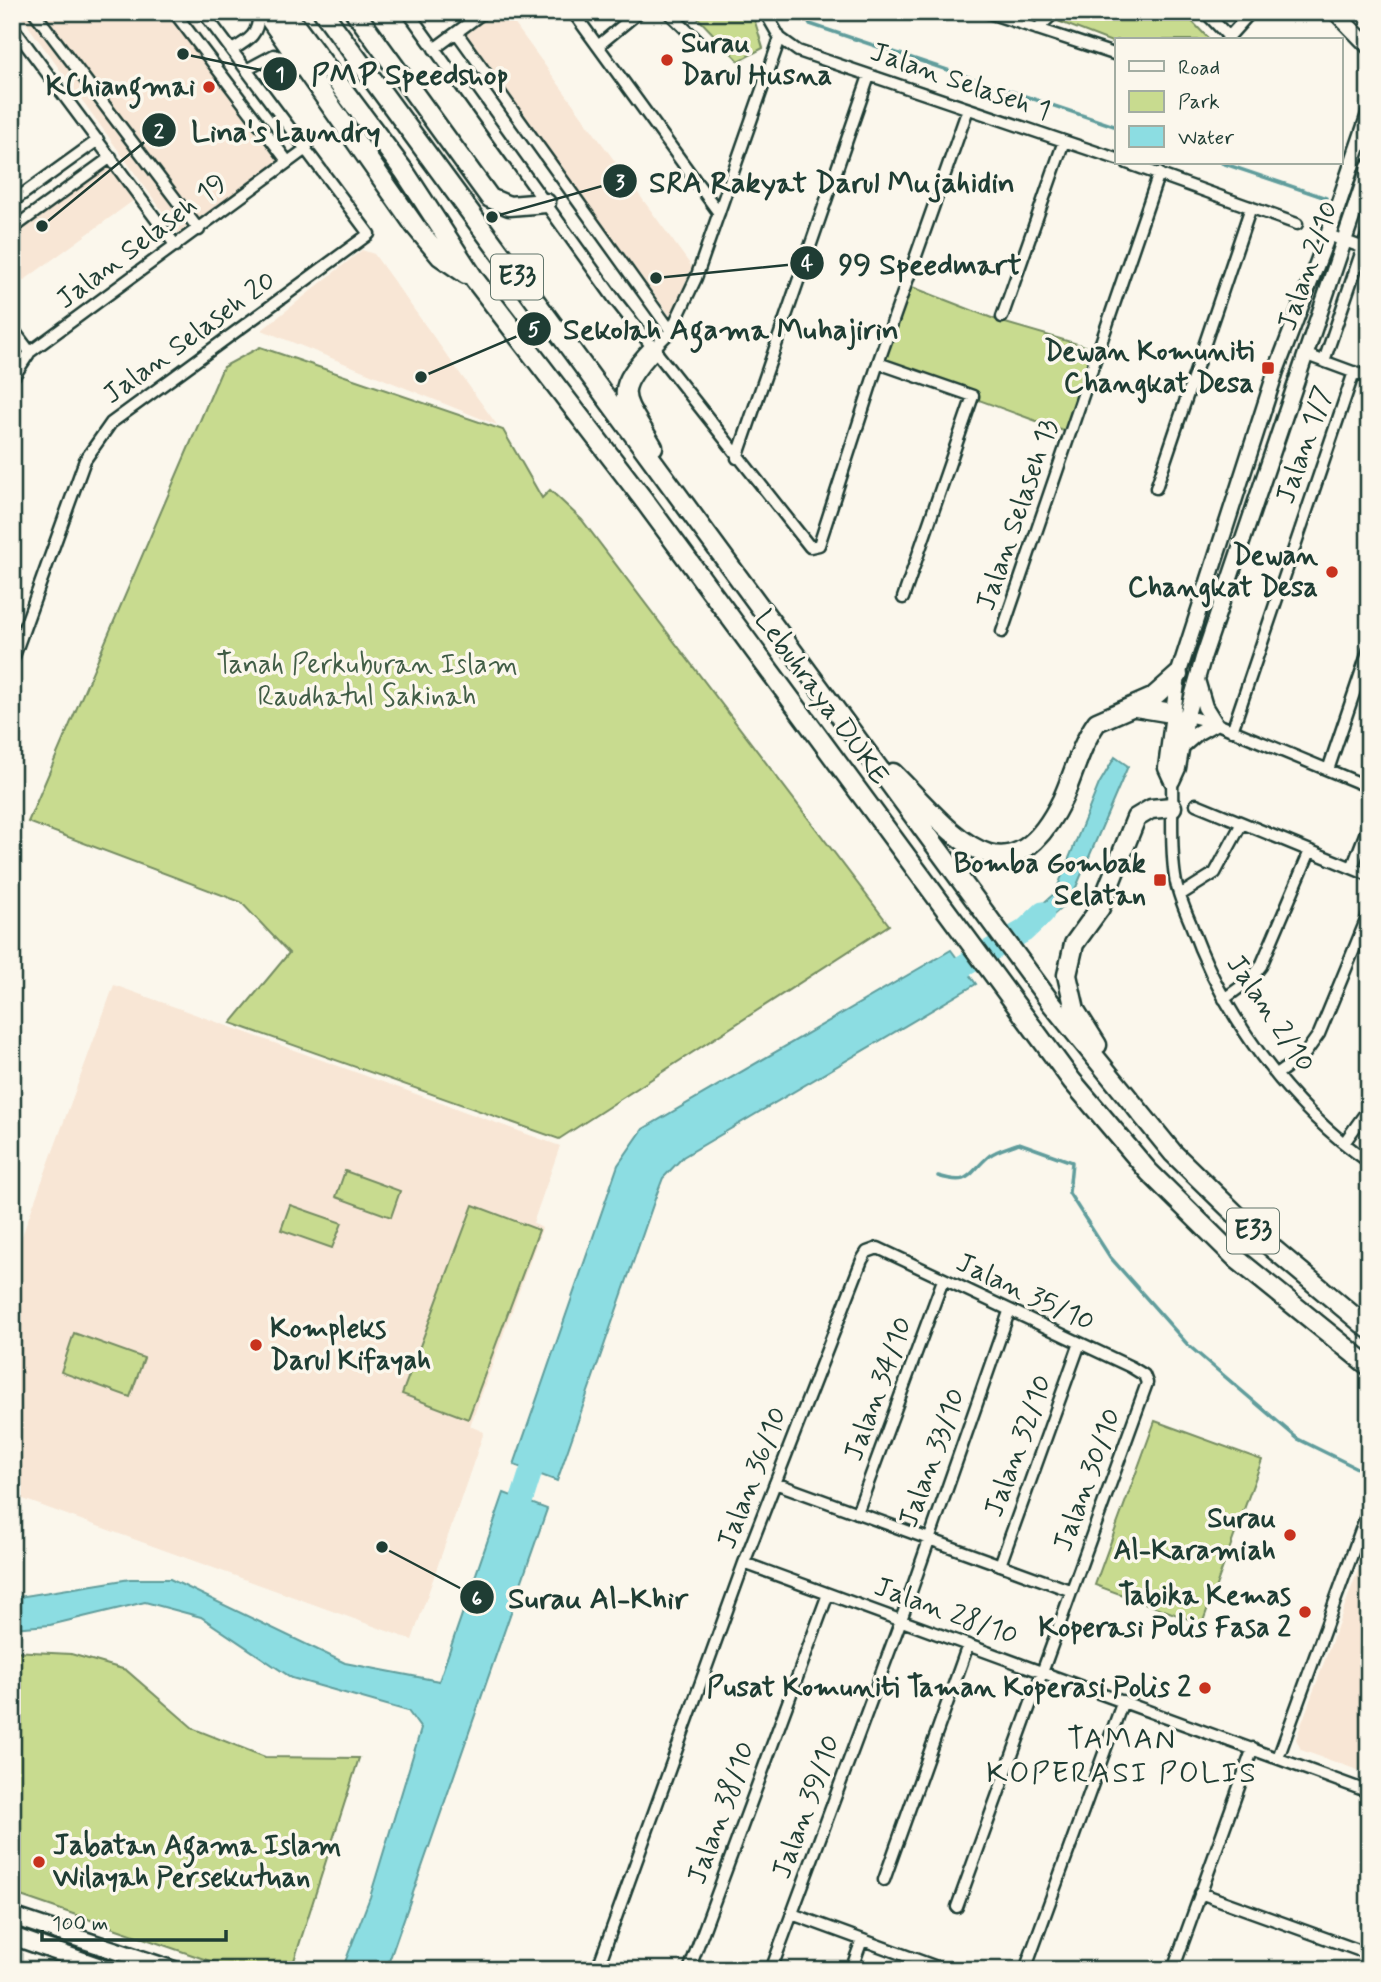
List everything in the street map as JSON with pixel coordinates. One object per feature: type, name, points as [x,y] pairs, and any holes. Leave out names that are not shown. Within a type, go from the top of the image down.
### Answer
[{"type":"highway","points":[[265,12],[423,236],[440,256],[475,280]]},
{"type":"highway","name":"Lebuhraya DUKE","points":[[285,12],[404,171],[475,280],[643,499],[1072,1081],[1149,1172],[1238,1260],[1369,1366]]},
{"type":"highway","name":"Lebuhraya DUKE","points":[[323,12],[1029,974],[1173,1153],[1258,1236],[1369,1329]]},
{"type":"highway","points":[[355,12],[490,198],[509,206],[546,203]]},
{"type":"highway","points":[[653,349],[630,374],[625,387],[626,401],[693,516]]},
{"type":"highway","points":[[856,737],[966,844],[992,857],[1000,858],[1020,850],[1035,838],[1050,820],[1097,722],[1152,698],[1178,675]]},
{"type":"highway","points":[[1136,707],[1179,714]]},
{"type":"highway","points":[[1133,1102],[1075,1010],[1067,975],[1074,944],[1100,908],[1115,876],[1131,824],[1141,812],[1172,807]]},
{"type":"main road","points":[[12,1916],[174,1970]]},
{"type":"main road","points":[[12,1936],[90,1967],[109,1970]]},
{"type":"street","points":[[34,12],[199,230]]},
{"type":"street","points":[[174,12],[288,162]]},
{"type":"street","points":[[203,12],[307,148]]},
{"type":"street","points":[[232,50],[251,39],[257,30],[258,12]]},
{"type":"street","points":[[408,12],[653,349],[810,547],[819,545],[878,363],[968,109]]},
{"type":"street","points":[[434,49],[484,12]]},
{"type":"street","points":[[573,12],[719,213]]},
{"type":"street","points":[[599,45],[639,12]]},
{"type":"street","points":[[668,12],[698,40]]},
{"type":"street","points":[[653,349],[671,331],[696,278],[780,38],[765,12]]},
{"type":"street","points":[[986,12],[1115,54]]},
{"type":"street","points":[[1037,29],[1055,12]]},
{"type":"street","points":[[1205,12],[1227,38],[1251,12]]},
{"type":"street","points":[[1335,12],[1369,47]]},
{"type":"street","points":[[12,26],[176,246]]},
{"type":"street","points":[[457,33],[671,331]]},
{"type":"street","name":"Jalan Selaseh 1","points":[[780,38],[798,51],[1115,158]]},
{"type":"street","points":[[248,69],[274,55],[300,63]]},
{"type":"street","points":[[737,458],[869,76]]},
{"type":"street","name":"Jalan 2/10","points":[[1369,114],[1328,235],[1276,371],[1178,675],[1181,747],[1172,781],[1175,878],[1200,954],[1224,999],[1277,1074],[1344,1143],[1369,1162]]},
{"type":"street","points":[[14,199],[98,140]]},
{"type":"street","points":[[1002,317],[1063,141]]},
{"type":"street","name":"Jalan Selaseh 19","points":[[12,379],[30,352],[307,148]]},
{"type":"street","name":"Jalan Selaseh 20","points":[[12,662],[85,460],[111,423],[369,234],[307,148]]},
{"type":"street","points":[[12,229],[111,157]]},
{"type":"street","points":[[1130,164],[1297,224]]},
{"type":"street","name":"Jalan 2/10","points":[[1172,781],[1166,768],[1179,714],[1197,679],[1369,167]]},
{"type":"street","name":"Jalan Selaseh 13","points":[[1002,632],[1158,173]]},
{"type":"street","points":[[1156,488],[1251,207]]},
{"type":"street","points":[[1324,361],[1366,248],[1369,230]]},
{"type":"street","points":[[1328,235],[1366,248]]},
{"type":"street","points":[[12,328],[30,352]]},
{"type":"street","points":[[1304,354],[1369,378]]},
{"type":"street","points":[[878,363],[973,396],[902,598]]},
{"type":"street","name":"Jalan 1/7","points":[[1232,731],[1354,372]]},
{"type":"street","points":[[1328,771],[1369,649]]},
{"type":"street","points":[[1197,679],[1205,707],[1215,723]]},
{"type":"street","points":[[1179,714],[1215,723],[1369,788]]},
{"type":"street","points":[[1181,747],[1215,723]]},
{"type":"street","points":[[1196,804],[1369,875]]},
{"type":"street","points":[[1180,895],[1216,873],[1242,823]]},
{"type":"street","points":[[1352,868],[1369,824]]},
{"type":"street","points":[[1224,999],[1250,980],[1261,966],[1310,851]]},
{"type":"street","points":[[1277,1074],[1304,1055],[1319,1034],[1369,913]]},
{"type":"street","points":[[1344,1143],[1369,1108]]},
{"type":"street","name":"Jalan 35/10","points":[[878,1248],[1009,1312],[1131,1367],[1144,1376],[1147,1383]]},
{"type":"street","name":"Jalan 36/10","points":[[597,1970],[775,1483],[862,1260],[867,1252],[878,1248]]},
{"type":"street","name":"Jalan 34/10","points":[[857,1513],[943,1280]]},
{"type":"street","name":"Jalan 33/10","points":[[901,1620],[1009,1312]]},
{"type":"street","name":"Jalan 32/10","points":[[1000,1565],[1080,1343]]},
{"type":"street","name":"Jalan 30/10","points":[[957,1907],[1147,1383]]},
{"type":"street","points":[[775,1483],[1072,1591]]},
{"type":"street","points":[[1278,1758],[1366,1516]]},
{"type":"street","name":"Jalan 28/10","points":[[744,1563],[1253,1748],[1369,1793]]},
{"type":"street","name":"Jalan 38/10","points":[[689,1970],[828,1594]]},
{"type":"street","name":"Jalan 39/10","points":[[771,1970],[901,1620]]},
{"type":"street","points":[[884,1881],[968,1645]]},
{"type":"street","points":[[1025,1970],[1123,1701]]},
{"type":"street","points":[[1172,1970],[1253,1748]]},
{"type":"street","points":[[1200,1893],[1369,1954]]},
{"type":"street","points":[[792,1914],[933,1968],[945,1970]]},
{"type":"street","points":[[851,1970],[862,1940]]},
{"type":"shaded area","points":[[18,12],[185,12],[288,153],[179,234]]},
{"type":"shaded area","points":[[490,12],[506,12],[692,267],[671,317],[463,35]]},
{"type":"shaded area","points":[[109,164],[137,198],[12,289],[12,236]]},
{"type":"shaded area","points":[[362,250],[374,254],[497,425],[262,330]]},
{"type":"shaded area","name":"Kompleks Darul Kifayah","points":[[114,985],[560,1146],[533,1223],[542,1228],[470,1426],[484,1432],[412,1640],[12,1495],[12,1263]]},
{"type":"shaded area","points":[[1358,1570],[1369,1573],[1369,1774],[1301,1750],[1296,1739]]},
{"type":"green space","points":[[692,12],[752,12],[763,48],[739,61]]},
{"type":"green space","points":[[1071,12],[1183,12],[1208,38],[1115,38],[1115,43],[1060,22]]},
{"type":"green space","points":[[907,285],[1002,322],[1098,350],[1069,433],[878,363]]},
{"type":"green space","name":"Tanah Perkuburan Islam Raudhatul Sakinah","points":[[260,347],[503,430],[542,498],[550,490],[582,520],[889,925],[559,1139],[231,1023],[289,953],[241,902],[28,822],[223,367]]},
{"type":"green space","points":[[345,1171],[400,1191],[391,1217],[336,1197]]},
{"type":"green space","points":[[290,1205],[342,1223],[332,1248],[281,1230]]},
{"type":"green space","points":[[473,1205],[539,1230],[468,1419],[402,1394]]},
{"type":"green space","points":[[74,1333],[144,1358],[130,1397],[61,1372]]},
{"type":"green space","points":[[1155,1421],[1262,1460],[1202,1624],[1095,1585]]},
{"type":"green space","points":[[12,1651],[71,1654],[126,1670],[194,1729],[265,1757],[359,1758],[291,1970],[236,1970],[12,1893]]},
{"type":"water","points":[[1115,757],[1128,766],[1071,899],[1025,941],[1016,927],[1055,893],[1099,784]]},
{"type":"water","points":[[951,950],[976,984],[683,1157],[663,1178],[557,1481],[514,1465],[618,1165],[643,1129]]},
{"type":"water","points":[[504,1493],[547,1509],[386,1970],[342,1970],[370,1897],[421,1729],[408,1711],[292,1678],[201,1617],[145,1602],[50,1625],[12,1628],[12,1598],[130,1579],[170,1579],[345,1663],[439,1681]]},
{"type":"waterway","points":[[804,12],[810,24],[1115,126]]},
{"type":"waterway","points":[[1225,164],[1326,198]]},
{"type":"waterway","points":[[937,981],[1024,931],[1043,913]]},
{"type":"waterway","points":[[938,1176],[957,1180],[968,1177],[992,1154],[1019,1143],[1072,1162],[1069,1193],[1110,1257],[1188,1345],[1298,1439],[1369,1474]]},
{"type":"waterway","points":[[512,1530],[540,1443]]},
{"type":"place","name":"PMP Speedshop","points":[[183,54]]},
{"type":"place","name":"Surau Darul Husna","points":[[667,60]]},
{"type":"place","name":"KChiangmai","points":[[209,87]]},
{"type":"place","name":"SRA Rakyat Darul Mujahidin","points":[[492,217]]},
{"type":"place","name":"Lina's Laundry","points":[[42,226]]},
{"type":"place","name":"99 Speedmart","points":[[656,278]]},
{"type":"place","name":"Dewan Komuniti Changkat Desa","points":[[1268,368]]},
{"type":"place","name":"Sekolah Agama Muhajirin","points":[[421,377]]},
{"type":"place","name":"Dewan Changkat Desa","points":[[1332,572]]},
{"type":"place","name":"Bomba Gombak Selatan","points":[[1160,880]]},
{"type":"place","name":"Kompleks Darul Kifayah","points":[[256,1345]]},
{"type":"place","name":"Surau Al-Karamiah","points":[[1290,1535]]},
{"type":"place","name":"Surau Al-Khir","points":[[382,1547]]},
{"type":"place","name":"Tabika Kemas Koperasi Polis Fasa 2","points":[[1305,1612]]},
{"type":"place","name":"Pusat Komuniti Taman Koperasi Polis 2","points":[[1205,1688]]},
{"type":"place","name":"Jabatan Agama Islam Wilayah Persekutuan","points":[[39,1862]]},
{"type":"district","name":"TAMAN KOPERASI POLIS","points":[[1122,1756]]}]
